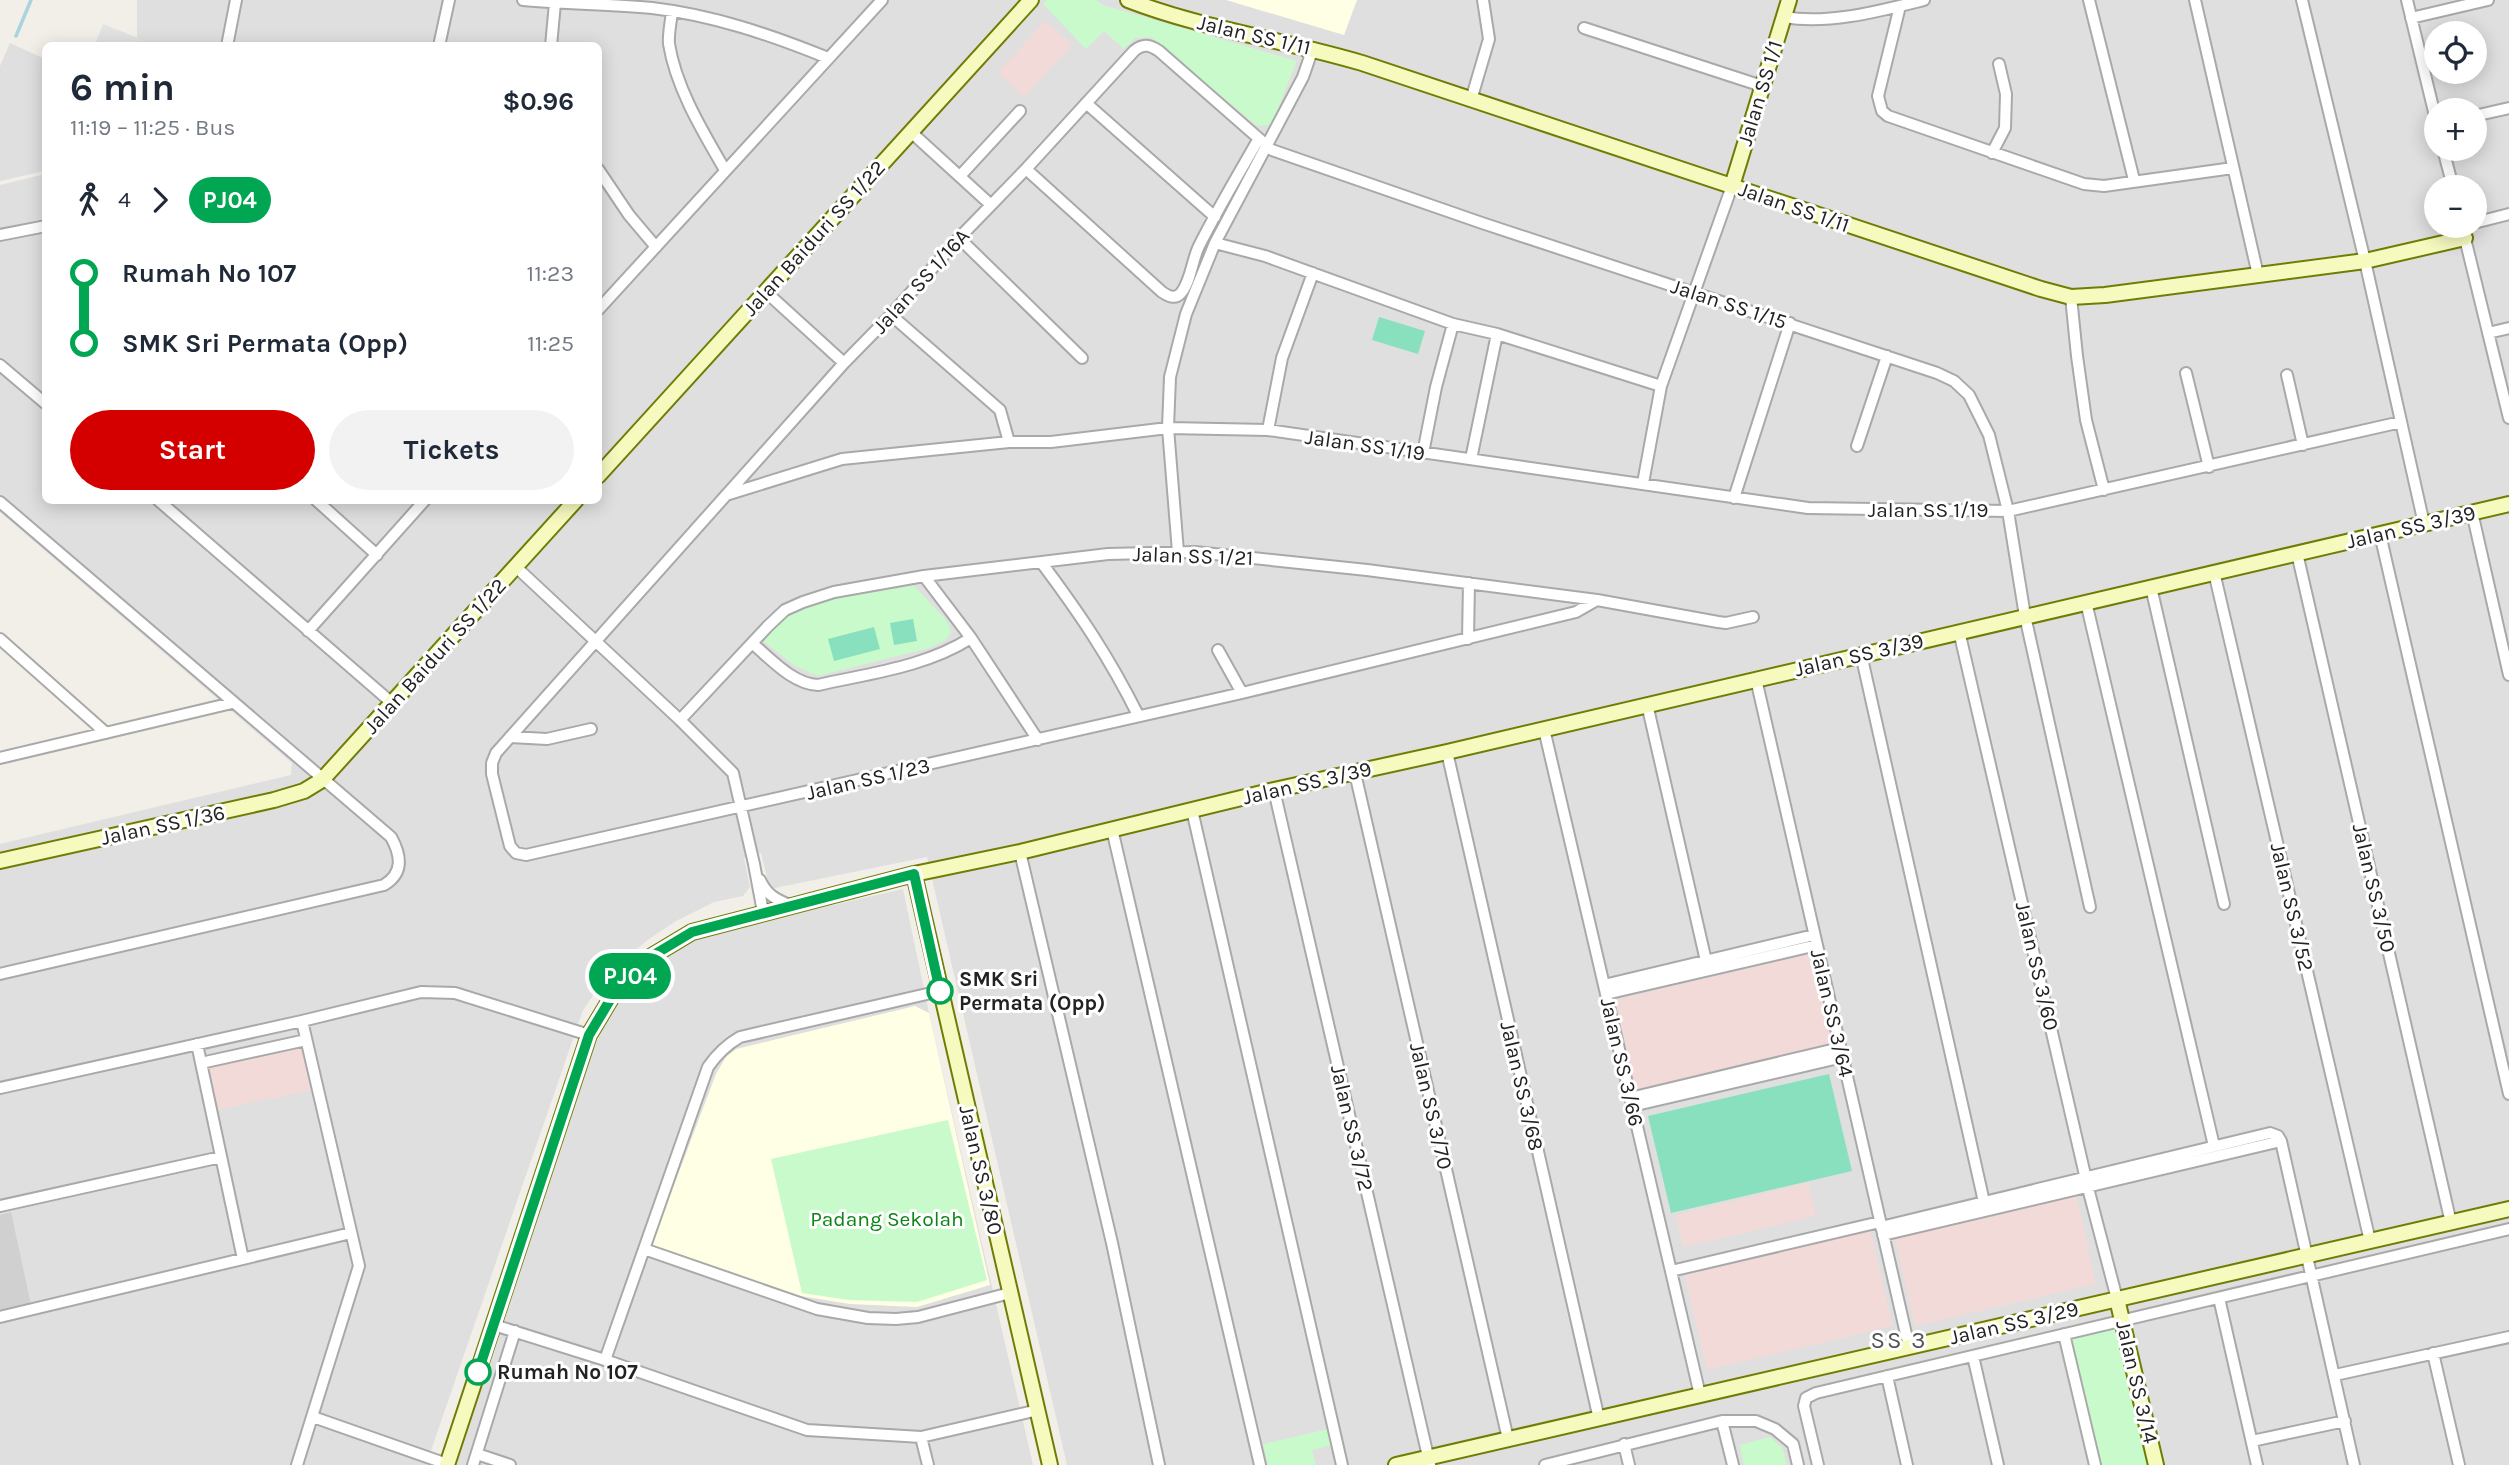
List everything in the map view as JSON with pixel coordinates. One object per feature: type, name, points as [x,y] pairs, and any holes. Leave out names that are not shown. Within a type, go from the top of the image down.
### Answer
[{"type":"street","points":[[228,42],[236,0]]},
{"type":"street","points":[[440,42],[449,0]]},
{"type":"street","points":[[523,0],[582,2],[672,11],[784,40],[828,58]]},
{"type":"street","points":[[602,306],[882,0]]},
{"type":"street","name":"Jalan Baiduri SS 1/22","points":[[602,472],[1030,0]]},
{"type":"street","points":[[1471,100],[1489,39],[1483,0]]},
{"type":"street","name":"Jalan SS 1/1","points":[[1732,186],[1789,0]]},
{"type":"street","points":[[1784,18],[1813,20],[1924,0]]},
{"type":"street","points":[[2089,0],[2134,180]]},
{"type":"street","points":[[2195,0],[2258,275]]},
{"type":"street","points":[[2302,0],[2365,261],[2424,524]]},
{"type":"street","points":[[2407,0],[2431,98]]},
{"type":"street","points":[[2411,18],[2488,0]]},
{"type":"street","name":"Jalan SS 1/11","points":[[1132,1],[1153,11],[1313,48],[1430,84],[1963,264],[2071,297],[2105,295],[2365,261],[2443,238]]},
{"type":"street","points":[[551,42],[555,3]]},
{"type":"street","points":[[1900,6],[1878,103],[1888,116],[2084,184],[2104,186],[2233,168]]},
{"type":"street","points":[[672,11],[669,41],[674,64],[708,142],[725,170]]},
{"type":"street","points":[[1584,28],[1762,86]]},
{"type":"street","name":"Jalan SS 1/16A","points":[[594,641],[844,363],[1140,46],[1147,45],[1159,51],[1262,143]]},
{"type":"street","points":[[1026,169],[1162,292],[1169,297],[1175,297],[1184,287],[1198,249],[1215,217],[1303,76],[1313,48]]},
{"type":"street","points":[[1992,153],[2005,128],[2006,94],[1999,64]]},
{"type":"street","points":[[1086,103],[1215,217]]},
{"type":"street","points":[[2487,113],[2509,108]]},
{"type":"street","points":[[960,176],[1020,111]]},
{"type":"street","points":[[911,132],[991,205]]},
{"type":"street","points":[[1178,552],[1168,428],[1170,377],[1186,314],[1215,243],[1262,143]]},
{"type":"street","name":"Jalan SS 1/15","points":[[1262,143],[1482,223],[1937,373],[1954,382],[1969,395],[1990,435],[2008,511],[2025,616],[2090,907]]},
{"type":"street","points":[[602,175],[629,215],[656,247]]},
{"type":"street","points":[[1643,484],[1661,386],[1732,186]]},
{"type":"street","points":[[2487,220],[2509,214]]},
{"type":"street","points":[[0,235],[42,227]]},
{"type":"street","points":[[959,238],[1082,358]]},
{"type":"street","points":[[2464,238],[2509,418]]},
{"type":"street","points":[[1215,243],[1265,256],[1454,324],[1497,334],[1661,386]]},
{"type":"street","points":[[1268,430],[1282,358],[1312,273]]},
{"type":"street","points":[[765,292],[844,363]]},
{"type":"street","points":[[2071,297],[2086,420],[2104,490]]},
{"type":"street","points":[[891,315],[1000,410],[1009,442]]},
{"type":"street","points":[[1734,498],[1790,323]]},
{"type":"street","points":[[1423,453],[1436,387],[1454,324]]},
{"type":"street","points":[[2488,333],[2509,328]]},
{"type":"street","points":[[1471,459],[1497,334]]},
{"type":"street","points":[[1857,446],[1887,356]]},
{"type":"street","points":[[0,365],[42,401]]},
{"type":"street","points":[[2186,373],[2209,467]]},
{"type":"street","points":[[2287,375],[2303,445]]},
{"type":"street","name":"Jalan SS 1/19","points":[[726,495],[842,459],[1009,442],[1051,442],[1168,428],[1268,430],[1808,508],[2008,511],[2401,422]]},
{"type":"street","points":[[0,502],[391,837],[398,859],[398,870],[394,879],[384,885],[0,974]]},
{"type":"street","points":[[163,504],[392,703]]},
{"type":"street","points":[[320,504],[377,555]]},
{"type":"street","points":[[308,631],[422,504]]},
{"type":"street","name":"Jalan Baiduri SS 1/22","points":[[322,780],[572,504]]},
{"type":"street","name":"Jalan SS 3/39","points":[[447,1465],[589,1035],[613,995],[629,977],[660,950],[692,932],[914,874],[1020,852],[1274,790],[2509,504]]},
{"type":"street","points":[[2472,512],[2509,674]]},
{"type":"street","points":[[2380,534],[2509,1094]]},
{"type":"street","name":"Jalan SS 1/21","points":[[680,720],[785,610],[803,602],[834,592],[924,576],[1108,554],[1178,552],[1367,569],[1597,600],[1726,623],[1753,617]]},
{"type":"street","name":"Jalan SS 3/50","points":[[2297,553],[2451,1223]]},
{"type":"street","points":[[1041,562],[1080,614],[1114,667],[1138,715]]},
{"type":"street","points":[[516,567],[733,773],[762,912]]},
{"type":"street","name":"Jalan SS 3/52","points":[[2214,572],[2370,1241]]},
{"type":"street","points":[[924,576],[971,638],[1038,740]]},
{"type":"street","points":[[1468,639],[1469,583]]},
{"type":"street","points":[[2151,587],[2224,904]]},
{"type":"street","name":"Jalan SS 1/23","points":[[594,641],[496,753],[492,774],[510,846],[516,853],[526,855],[742,808],[1242,693],[1576,612],[1597,600]]},
{"type":"street","points":[[2086,602],[2214,1146]]},
{"type":"street","name":"Jalan SS 3/60","points":[[1959,631],[2087,1182],[2118,1299]]},
{"type":"street","points":[[753,644],[806,685],[818,685],[925,661],[971,638]]},
{"type":"street","points":[[0,639],[106,733]]},
{"type":"street","points":[[1218,650],[1242,693]]},
{"type":"street","points":[[1861,654],[1984,1202]]},
{"type":"street","name":"Jalan SS 3/64","points":[[1756,679],[1909,1347]]},
{"type":"street","points":[[0,758],[232,703]]},
{"type":"street","points":[[1647,704],[1706,961]]},
{"type":"street","points":[[510,737],[547,739],[592,729]]},
{"type":"street","name":"Jalan SS 3/66","points":[[1544,729],[1700,1395]]},
{"type":"street","name":"Jalan SS 3/68","points":[[1447,752],[1599,1419]]},
{"type":"street","name":"Jalan SS 3/70","points":[[1354,773],[1508,1439]]},
{"type":"street","name":"Jalan SS 1/36","points":[[0,861],[274,800],[304,792],[322,780]]},
{"type":"street","name":"Jalan SS 3/72","points":[[1274,790],[1429,1461]]},
{"type":"street","points":[[1192,810],[1342,1465]]},
{"type":"street","points":[[1112,829],[1260,1465]]},
{"type":"street","points":[[1020,852],[1112,1243],[1158,1465]]},
{"type":"street","points":[[754,864],[768,894],[790,905]]},
{"type":"street","name":"Jalan SS 3/80","points":[[914,874],[1051,1465]]},
{"type":"street","points":[[1605,990],[1706,961],[1816,940]]},
{"type":"street","points":[[1605,990],[1816,940]]},
{"type":"street","points":[[605,1360],[708,1068],[725,1046],[740,1037],[940,991]]},
{"type":"street","points":[[0,1088],[421,992],[455,993],[589,1035]]},
{"type":"street","points":[[297,1465],[359,1266],[302,1021]]},
{"type":"street","points":[[201,1063],[306,1040]]},
{"type":"street","points":[[197,1044],[243,1259]]},
{"type":"street","points":[[1631,1102],[1842,1053]]},
{"type":"street","points":[[1671,1271],[2049,1195],[2214,1146],[2270,1133],[2278,1136],[2281,1141],[2354,1465]]},
{"type":"street","points":[[1881,1228],[1984,1202],[2281,1141]]},
{"type":"street","points":[[0,1206],[221,1157]]},
{"type":"street","name":"Jalan SS 3/29","points":[[1396,1465],[1429,1461],[1508,1439],[2509,1209]]},
{"type":"street","points":[[1818,1465],[1804,1406],[1806,1398],[1816,1393],[2509,1229]]},
{"type":"street","points":[[0,1317],[351,1233]]},
{"type":"street","points":[[644,1249],[817,1309],[868,1318],[918,1317],[1010,1293]]},
{"type":"street","points":[[2219,1298],[2257,1465]]},
{"type":"street","name":"Jalan SS 3/14","points":[[2118,1299],[2156,1465]]},
{"type":"street","points":[[494,1325],[605,1360],[807,1430],[921,1437],[1038,1410]]},
{"type":"street","points":[[510,1465],[475,1459],[515,1331]]},
{"type":"street","points":[[2064,1334],[2095,1465]]},
{"type":"street","points":[[2334,1375],[2509,1337]]},
{"type":"street","points":[[2433,1353],[2459,1465]]},
{"type":"street","points":[[1973,1356],[1998,1465]]},
{"type":"street","points":[[1887,1376],[1907,1465]]},
{"type":"street","points":[[313,1417],[421,1460],[447,1465]]},
{"type":"street","points":[[1722,1421],[1732,1465]]},
{"type":"street","points":[[1545,1465],[1722,1421],[1756,1421],[1775,1429],[1793,1444],[1798,1465]]},
{"type":"street","points":[[2252,1441],[2345,1421]]},
{"type":"street","points":[[921,1437],[928,1465]]},
{"type":"street","points":[[1624,1444],[1629,1465]]},
{"type":"shaded area","points":[[137,0],[2509,0],[2509,1465],[1067,1465],[927,857],[770,889],[761,853],[744,858],[750,887],[743,896],[714,902],[676,921],[649,939],[612,969],[583,1010],[426,1465],[0,1465],[0,844],[291,775],[292,763],[0,512],[0,185],[42,175],[42,504],[602,504],[602,42],[137,42]]},
{"type":"shaded area","points":[[1226,0],[1357,0],[1344,35]]},
{"type":"shaded area","points":[[1045,21],[1072,45],[1024,97],[998,72]]},
{"type":"shaded area","points":[[103,24],[143,40],[142,42],[96,42]]},
{"type":"shaded area","points":[[10,43],[42,58],[42,172],[0,181],[0,66]]},
{"type":"shaded area","points":[[903,889],[1033,1465],[457,1465],[592,1052],[608,1018],[635,983],[671,953],[695,940],[741,926]]},
{"type":"shaded area","points":[[1813,953],[1835,1047],[1637,1093],[1615,1000]]},
{"type":"shaded area","points":[[915,1006],[929,1013],[990,1285],[917,1307],[850,1304],[801,1296],[651,1246],[716,1074],[726,1057],[736,1049]]},
{"type":"shaded area","points":[[304,1044],[314,1090],[215,1110],[206,1066]]},
{"type":"shaded area","points":[[1808,1183],[1816,1216],[1683,1247],[1676,1215]]},
{"type":"shaded area","points":[[2076,1194],[2096,1284],[1915,1326],[1894,1235]]},
{"type":"shaded area","points":[[11,1212],[31,1305],[0,1312],[0,1215]]},
{"type":"shaded area","points":[[1870,1229],[1893,1326],[1707,1370],[1684,1273]]},
{"type":"green space","points":[[1047,0],[1096,0],[1103,5],[1297,61],[1271,125],[1257,126],[1151,37],[1135,38],[1124,49],[1104,31],[1086,49],[1043,4]]},
{"type":"green space","points":[[1379,317],[1425,331],[1418,354],[1372,340]]},
{"type":"green space","points":[[914,586],[947,621],[951,632],[946,640],[929,648],[818,676],[795,666],[762,640],[784,615],[832,597]]},
{"type":"green space","points":[[913,619],[917,641],[894,645],[890,623]]},
{"type":"green space","points":[[874,627],[880,649],[834,661],[828,639]]},
{"type":"green space","points":[[1829,1074],[1852,1171],[1671,1213],[1648,1116]]},
{"type":"green space","name":"Padang Sekolah","points":[[948,1120],[987,1280],[917,1302],[849,1300],[802,1293],[771,1159]]},
{"type":"green space","points":[[2115,1329],[2147,1465],[2098,1465],[2069,1339]]},
{"type":"green space","points":[[1328,1429],[1331,1445],[1312,1450],[1316,1465],[1268,1465],[1263,1444]]},
{"type":"green space","points":[[1770,1437],[1783,1449],[1787,1465],[1744,1465],[1740,1445]]},
{"type":"waterway","points":[[16,36],[31,0]]},
{"type":"bus line","name":"PJ04","points":[[478,1372],[589,1035],[613,995],[652,956],[692,932],[914,874],[940,991]]},
{"type":"place","name":"SMK Sri Permata (Opp)","points":[[940,991]]},
{"type":"place","name":"Rumah No 107","points":[[478,1372]]},
{"type":"district","name":"SS 3","points":[[1899,1340]]}]
